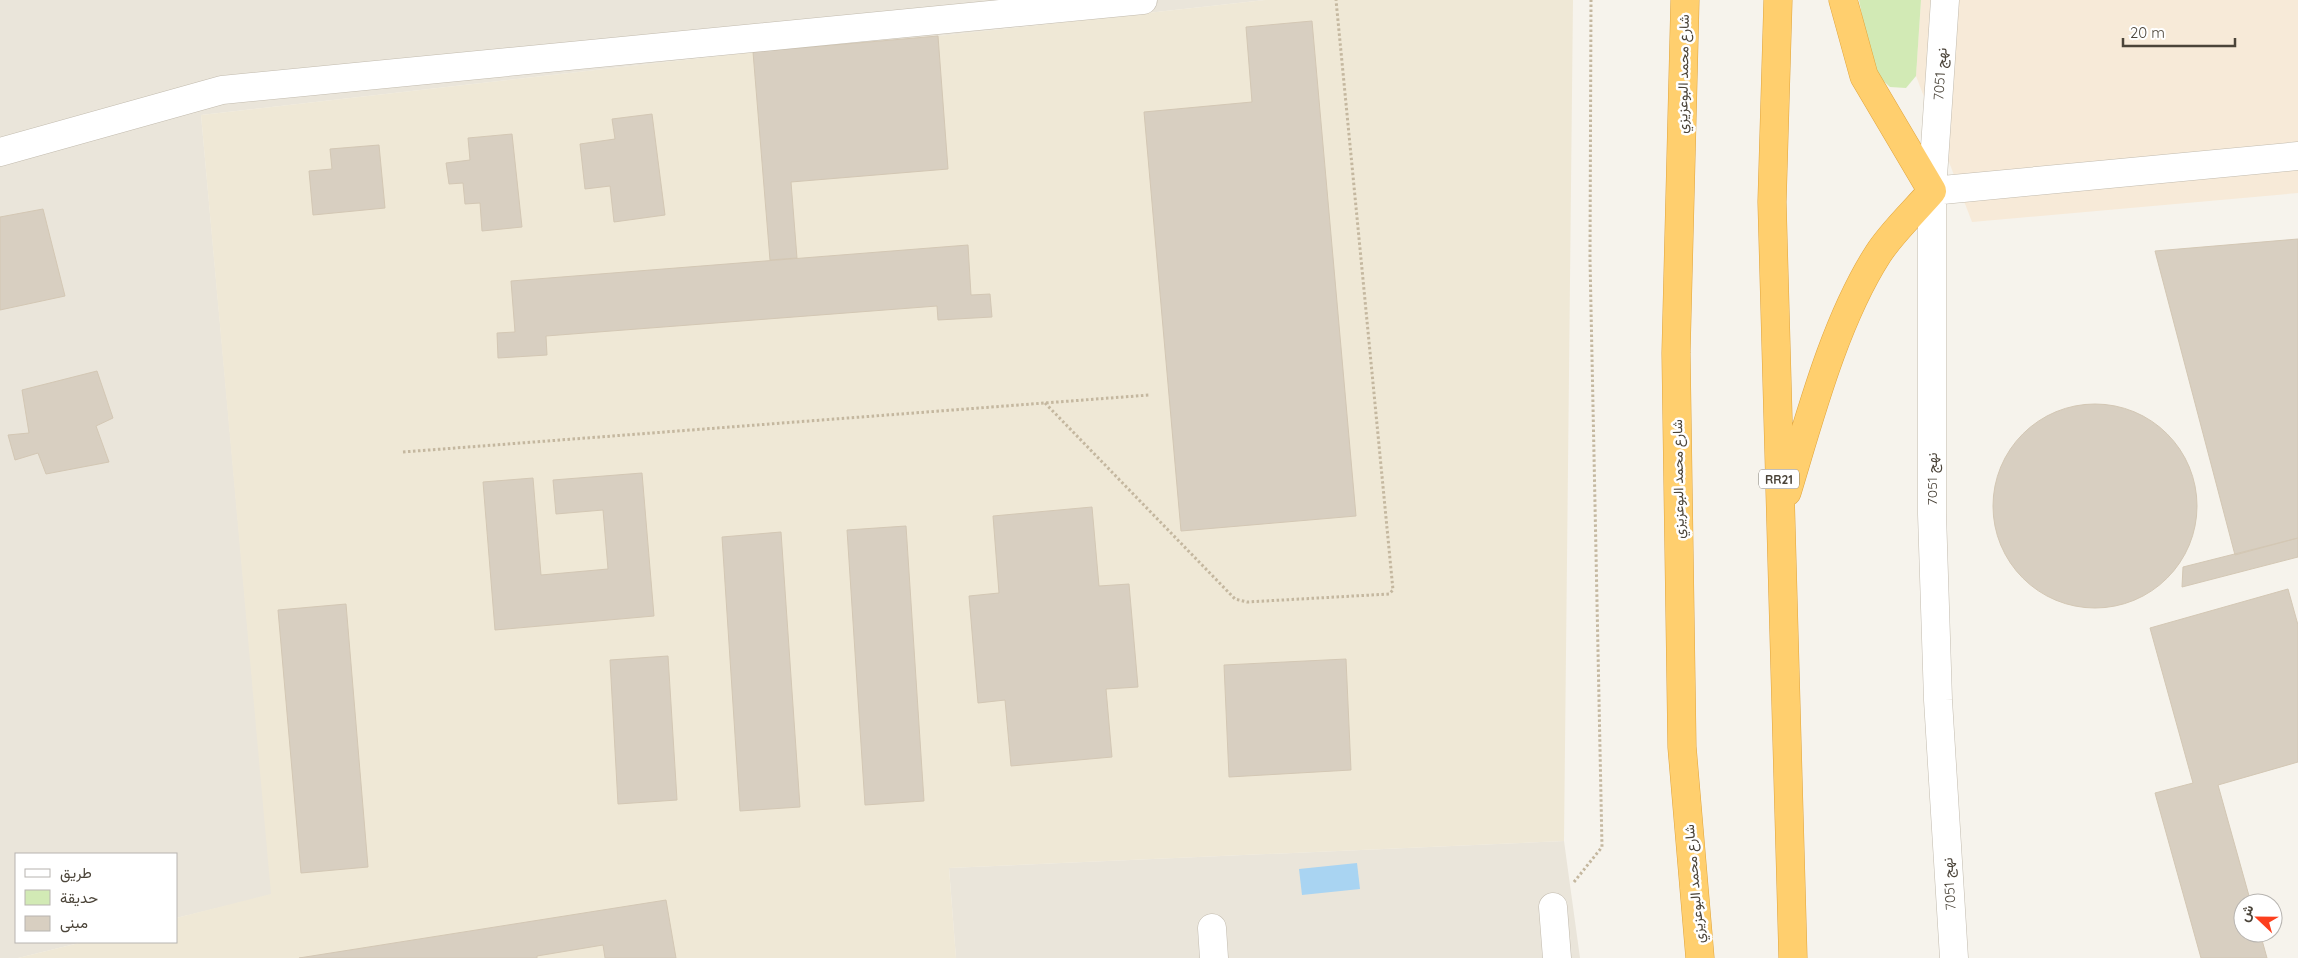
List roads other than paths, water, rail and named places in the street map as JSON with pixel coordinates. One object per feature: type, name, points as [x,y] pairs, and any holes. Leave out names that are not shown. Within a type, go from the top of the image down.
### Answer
[{"type":"highway","name":"شارع محمد البوعزيزي","points":[[1685,0],[1676,353],[1682,747],[1700,958]]},
{"type":"highway","name":"RR21","points":[[1778,0],[1772,202],[1793,958]]},
{"type":"highway","points":[[1780,515],[1807,427],[1848,310],[1878,253],[1932,191],[1864,76],[1843,0]]},
{"type":"street","points":[[0,152],[222,90],[1143,0]]},
{"type":"street","name":"نهج 7051","points":[[1945,0],[1932,191],[1933,524],[1938,700],[1954,958]]},
{"type":"street","points":[[1932,191],[2298,156]]},
{"type":"street","points":[[1553,908],[1557,958]]},
{"type":"street","points":[[1212,928],[1214,958]]},
{"type":"water","points":[[1357,863],[1360,889],[1302,895],[1299,869]]}]
